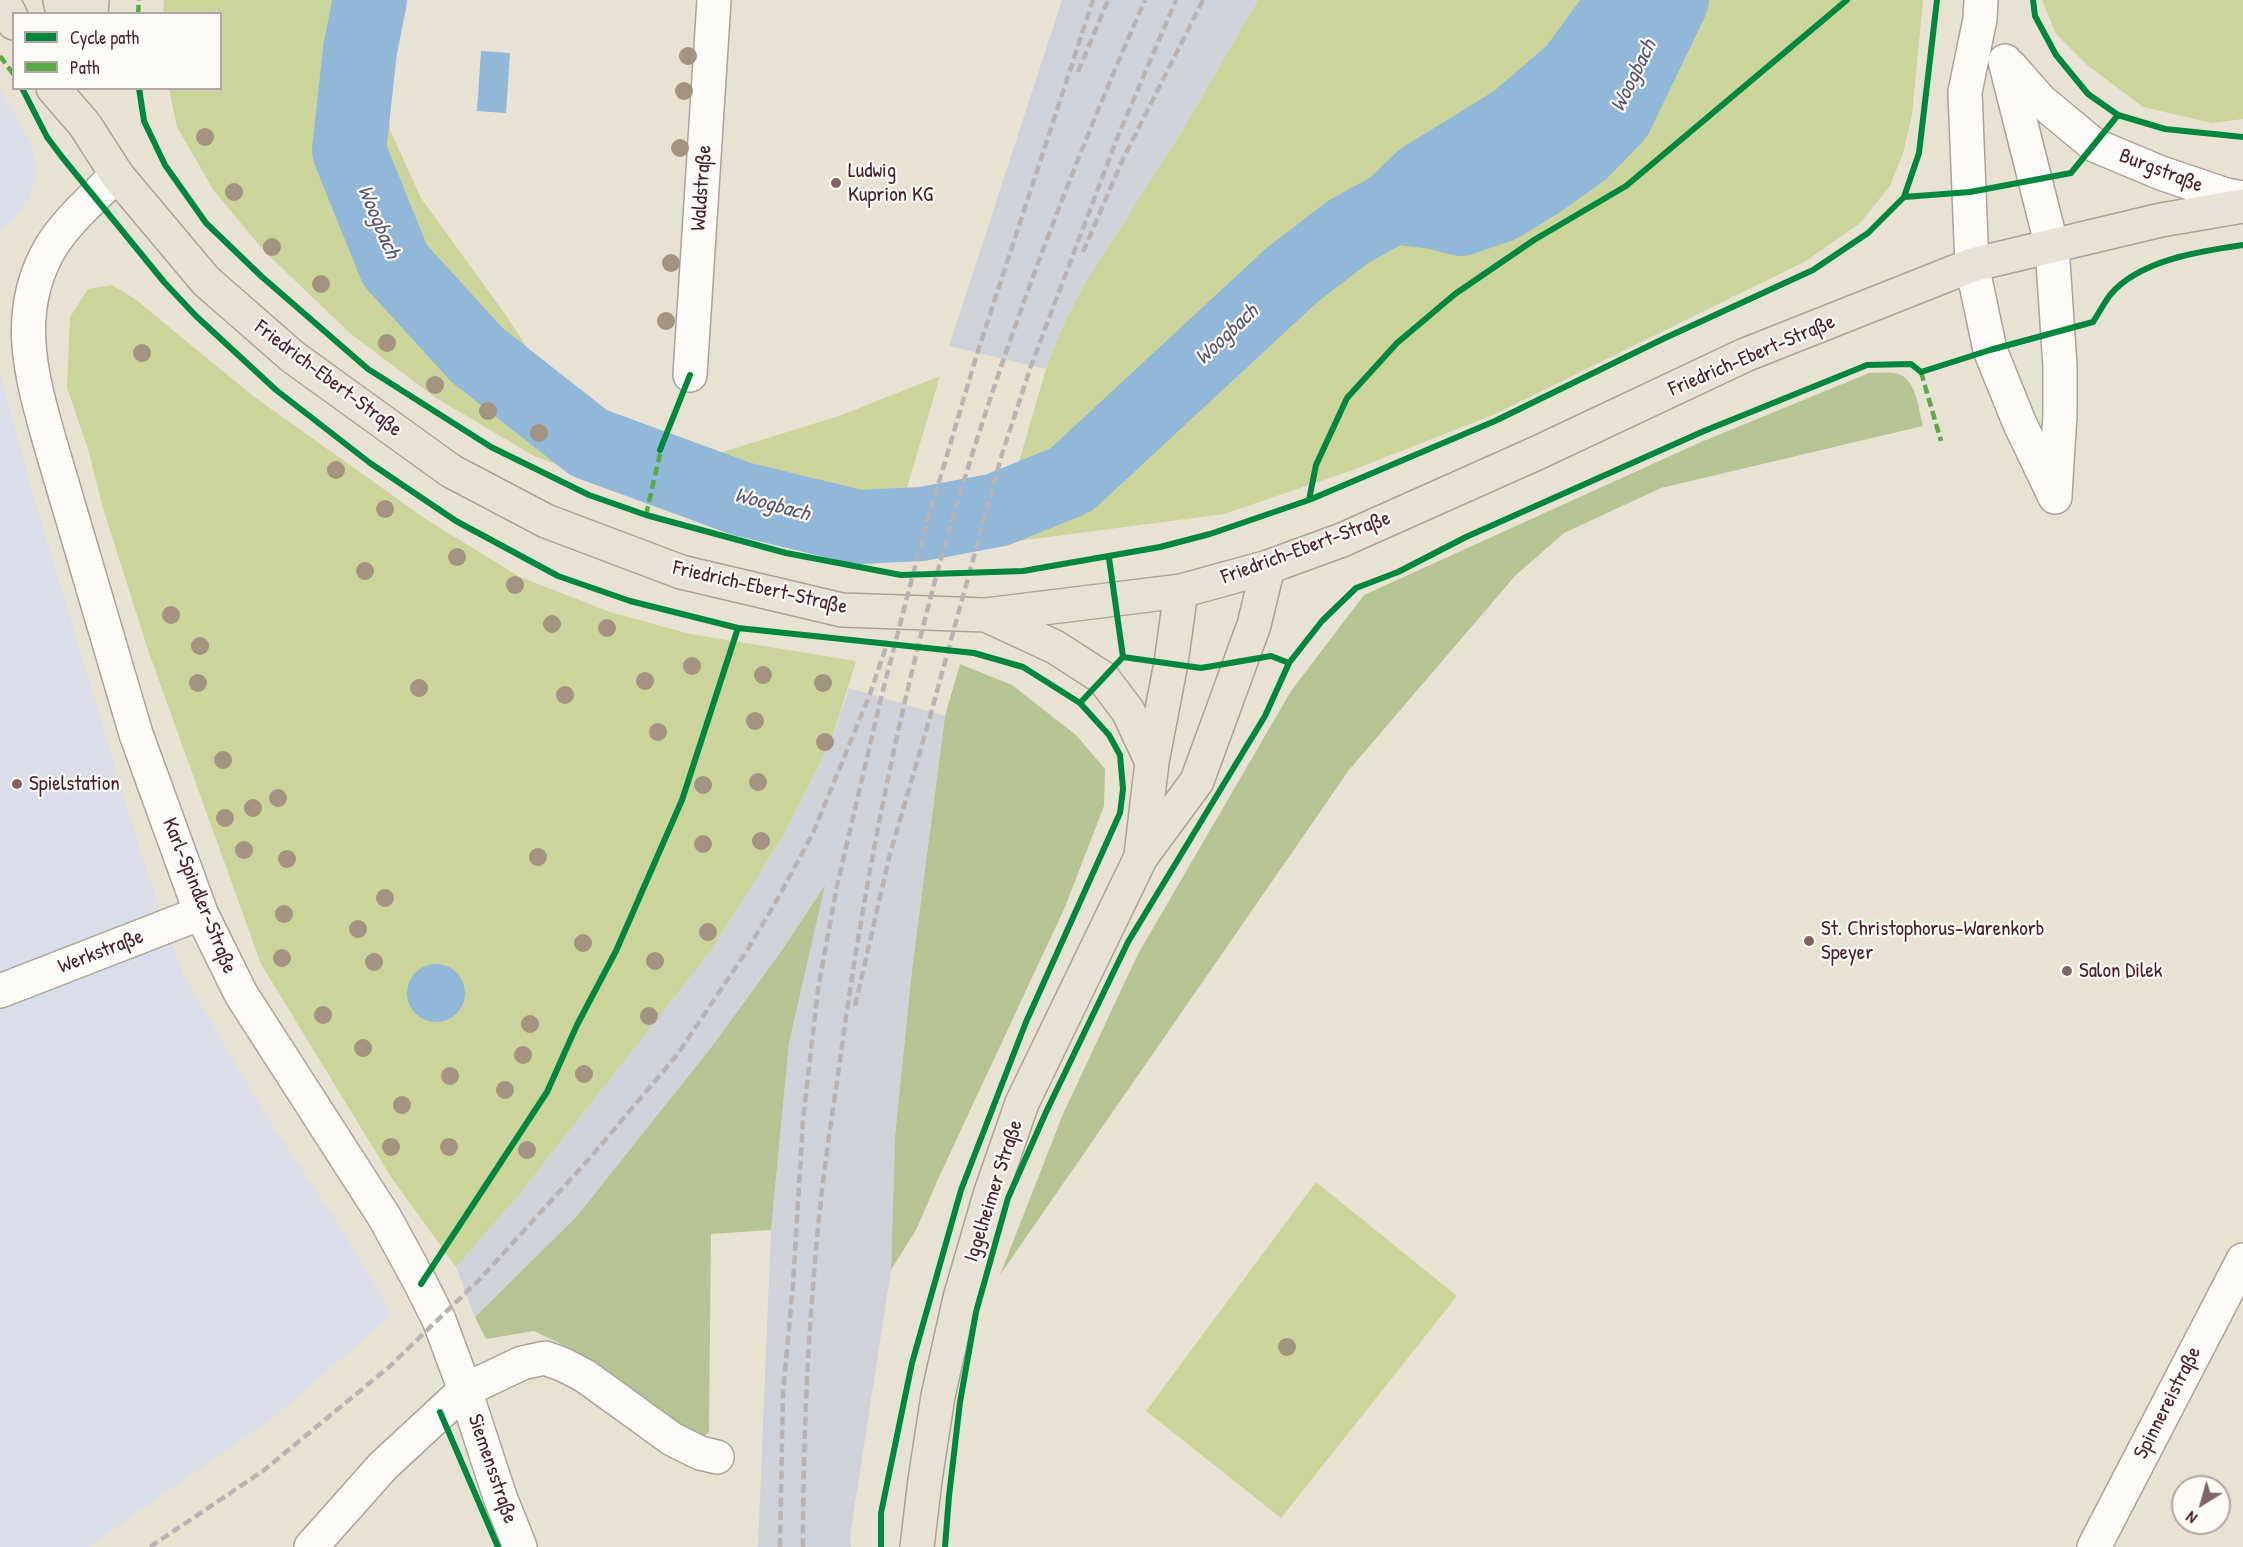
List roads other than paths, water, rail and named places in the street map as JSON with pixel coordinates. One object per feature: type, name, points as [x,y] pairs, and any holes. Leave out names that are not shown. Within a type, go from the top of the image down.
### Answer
[{"type":"main road","name":"Friedrich-Ebert-Straße","points":[[55,90],[85,125],[117,175],[206,281],[293,357],[451,471],[546,522],[681,572],[842,610],[986,615],[1181,591],[1268,567],[1342,540],[1396,516],[1537,453],[1745,355],[1972,265],[2161,220],[2243,206]]},
{"type":"main road","name":"Friedrich-Ebert-Straße","points":[[78,90],[85,125]]},
{"type":"main road","points":[[85,125],[87,90]]},
{"type":"main road","name":"Iggelheimer Straße","points":[[917,1547],[938,1396],[960,1299],[990,1195],[1022,1103],[1141,857],[1197,781],[1254,625],[1268,567]]},
{"type":"main road","name":"Iggelheimer Straße","points":[[1141,857],[1152,762],[1171,663],[1181,591]]},
{"type":"main road","points":[[986,615],[1055,647],[1103,678],[1128,711],[1152,762]]},
{"type":"street","name":"Waldstraße","points":[[690,375],[714,0]]},
{"type":"street","name":"Burgstraße","points":[[1981,9],[2005,61],[2052,247],[2060,366],[2060,415],[2055,497],[2020,424],[1990,350],[1972,265],[1965,92],[1981,9]]},
{"type":"street","name":"Burgstraße","points":[[2005,61],[2040,100],[2094,145],[2161,173],[2226,195],[2243,198]]},
{"type":"street","name":"Karl-Spindler-Straße","points":[[117,175],[69,224],[53,244],[31,296],[28,312],[29,345],[36,394],[136,734],[201,912],[241,994],[390,1227],[439,1320],[465,1390]]},
{"type":"street","name":"Werkstraße","points":[[0,990],[201,912]]},
{"type":"street","name":"Spinnereistraße","points":[[2094,1547],[2243,1260]]},
{"type":"street","points":[[311,1547],[382,1466],[465,1390],[522,1363],[545,1358],[564,1365],[585,1377],[672,1439],[700,1453],[717,1457]]},
{"type":"street","name":"Siemensstraße","points":[[465,1390],[500,1497],[520,1547]]},
{"type":"water","points":[[481,51],[510,53],[506,113],[477,111]]},
{"type":"water","points":[[436,964],[447,966],[460,977],[465,993],[463,1004],[452,1017],[436,1022],[425,1020],[412,1009],[407,993],[409,982],[420,969]]},
{"type":"waterway","name":"Woogbach","points":[[370,0],[360,50],[349,151],[395,265],[477,355],[589,443],[742,499],[858,527],[922,524],[997,510],[1071,480],[1292,275],[1348,232],[1393,207],[1434,212],[1461,219],[1501,205],[1537,183],[1582,151],[1616,116],[1672,0]]},
{"type":"waterway","name":"Woogbach","points":[[1393,207],[1422,179],[1516,121],[1574,71],[1626,0]]},
{"type":"railway","points":[[780,1547],[783,1393],[793,1285],[803,1120],[818,989],[837,886],[881,698],[923,536],[977,354],[1093,0]]},
{"type":"railway","points":[[1078,72],[1108,0]]},
{"type":"railway","points":[[803,1547],[808,1362],[821,1203],[860,927],[899,729],[930,599],[990,398],[1063,197],[1145,0]]},
{"type":"railway","points":[[855,1006],[890,854],[1002,454],[1031,366],[1116,141],[1176,0]]},
{"type":"railway","points":[[1083,252],[1122,161],[1203,0]]},
{"type":"railway","points":[[150,1547],[263,1471],[389,1367],[479,1280],[589,1159],[677,1055],[746,952],[813,833],[870,694],[888,641]]},
{"type":"place","name":"Ludwig Kuprion KG","points":[[836,183]]},
{"type":"place","name":"Spielstation","points":[[17,784]]},
{"type":"place","name":"St. Christophorus-Warenkorb Speyer","points":[[1809,941]]},
{"type":"place","name":"Salon Dilek","points":[[2067,971]]}]
